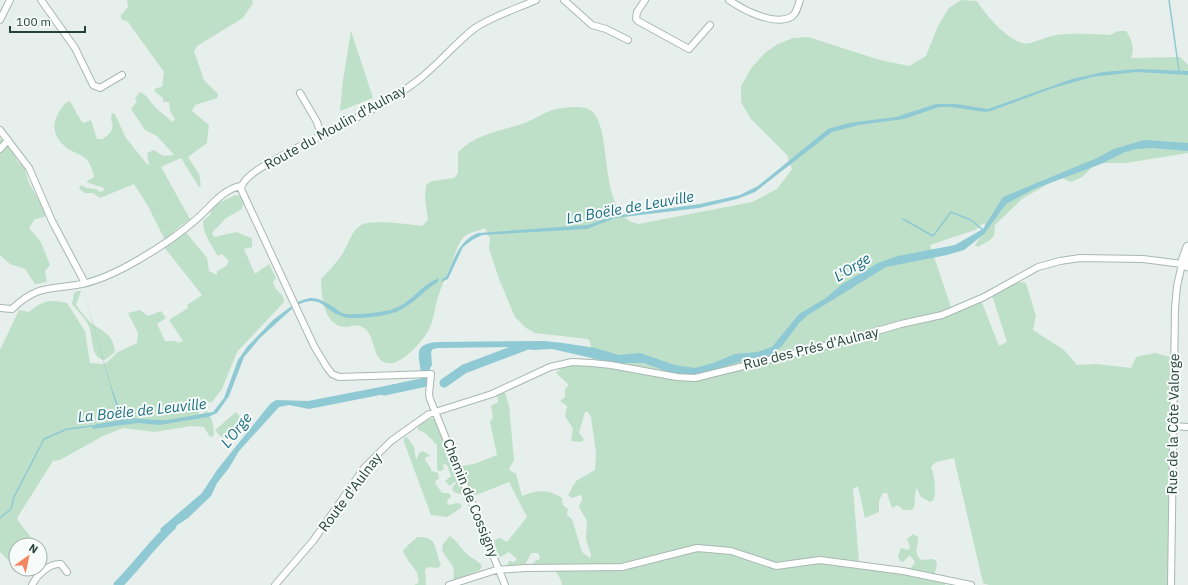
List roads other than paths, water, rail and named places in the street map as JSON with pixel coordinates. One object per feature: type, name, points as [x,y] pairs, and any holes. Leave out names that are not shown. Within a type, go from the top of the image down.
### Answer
[{"type":"street","points":[[0,20],[10,0]]},
{"type":"street","points":[[41,0],[75,48],[93,84],[100,88],[122,75]]},
{"type":"street","name":"Route du Moulin d'Aulnay","points":[[1,308],[12,309],[22,300],[38,290],[85,283],[124,268],[151,252],[193,222],[218,199],[234,187],[241,186],[247,177],[321,135],[364,114],[417,81],[476,28],[500,15],[536,0]]},
{"type":"street","points":[[564,0],[592,25],[606,29],[628,40]]},
{"type":"street","points":[[644,0],[637,12],[636,19],[689,49],[710,25]]},
{"type":"street","points":[[729,0],[751,14],[779,18],[791,17],[794,15],[800,0]]},
{"type":"street","points":[[300,93],[317,122],[321,135]]},
{"type":"street","points":[[0,130],[29,168],[52,222],[85,283]]},
{"type":"street","points":[[0,149],[8,140]]},
{"type":"street","name":"Chemin de Cossigny","points":[[241,186],[242,193],[292,302],[319,354],[332,374],[339,377],[420,374],[430,375],[429,394],[500,569],[505,585]]},
{"type":"street","points":[[1185,265],[1188,247]]},
{"type":"street","name":"Rue des Prés d'Aulnay","points":[[436,411],[492,394],[537,373],[572,362],[611,364],[677,377],[695,378],[825,346],[957,309],[984,297],[1038,267],[1060,261],[1080,258],[1143,259],[1185,265]]},
{"type":"street","name":"Rue de la Côte Valorge","points":[[1172,585],[1175,302],[1185,265]]},
{"type":"street","name":"Route d'Aulnay","points":[[275,585],[314,541],[371,460],[391,441],[429,414],[436,411]]},
{"type":"street","points":[[1173,426],[1188,427]]},
{"type":"street","points":[[449,585],[500,569],[622,567],[697,548],[731,551],[776,566],[820,560],[903,571],[971,585]]},
{"type":"street","points":[[32,585],[36,576],[56,564],[61,564],[67,572]]},
{"type":"water","points":[[1139,69],[1188,71],[1188,75],[1136,72],[1092,77],[1053,88],[991,111],[985,112],[951,107],[939,107],[904,119],[859,125],[832,132],[755,192],[737,199],[699,208],[615,218],[587,229],[482,235],[463,247],[448,279],[441,282],[443,278],[446,277],[458,251],[466,240],[478,233],[588,225],[613,216],[700,204],[740,195],[758,186],[828,129],[849,123],[896,117],[936,104],[956,104],[988,109],[1072,79],[1103,72]]},
{"type":"water","points":[[1144,140],[1188,143],[1188,151],[1152,148],[1136,149],[1125,152],[1101,164],[1034,189],[1006,204],[984,234],[964,250],[947,255],[886,267],[808,315],[799,323],[782,346],[768,357],[746,360],[696,375],[674,374],[644,363],[614,363],[552,349],[533,350],[511,347],[438,348],[433,349],[431,352],[432,365],[428,372],[421,372],[419,351],[421,347],[430,343],[438,342],[544,341],[595,348],[619,355],[640,353],[675,365],[695,368],[713,363],[735,354],[757,352],[772,347],[799,314],[826,298],[841,285],[878,263],[898,256],[955,245],[983,229],[1003,197],[1097,158],[1114,149]]},
{"type":"water","points":[[439,278],[438,282],[403,308],[393,313],[379,316],[349,318],[331,311],[317,302],[305,302],[297,305],[296,303],[302,300],[316,298],[345,314],[385,311],[401,306],[425,286]]},
{"type":"water","points":[[82,285],[111,386],[124,421],[162,421],[213,412],[224,398],[238,360],[247,347],[273,320],[293,305],[294,307],[260,338],[244,357],[229,396],[217,413],[208,417],[159,425],[138,423],[92,429],[94,425],[122,421],[114,399]]},
{"type":"water","points":[[396,384],[395,392],[309,409],[289,405],[279,407],[239,451],[229,468],[217,483],[211,496],[188,518],[164,534],[160,529],[202,493],[217,470],[270,404],[276,400],[308,401]]},
{"type":"waterway","points":[[1169,0],[1179,71]]},
{"type":"waterway","points":[[903,219],[933,236],[951,212],[971,220],[983,230]]},
{"type":"waterway","name":"L'Orge","points":[[444,383],[464,369],[525,346]]},
{"type":"waterway","name":"L'Orge","points":[[384,391],[426,382],[425,365]]},
{"type":"waterway","name":"La Boële de Leuville","points":[[97,425],[131,419],[164,421]]},
{"type":"waterway","name":"La Boële de Leuville","points":[[0,518],[11,509],[14,497],[44,439],[67,429],[93,426]]},
{"type":"waterway","name":"L'Orge","points":[[118,585],[172,526]]}]
